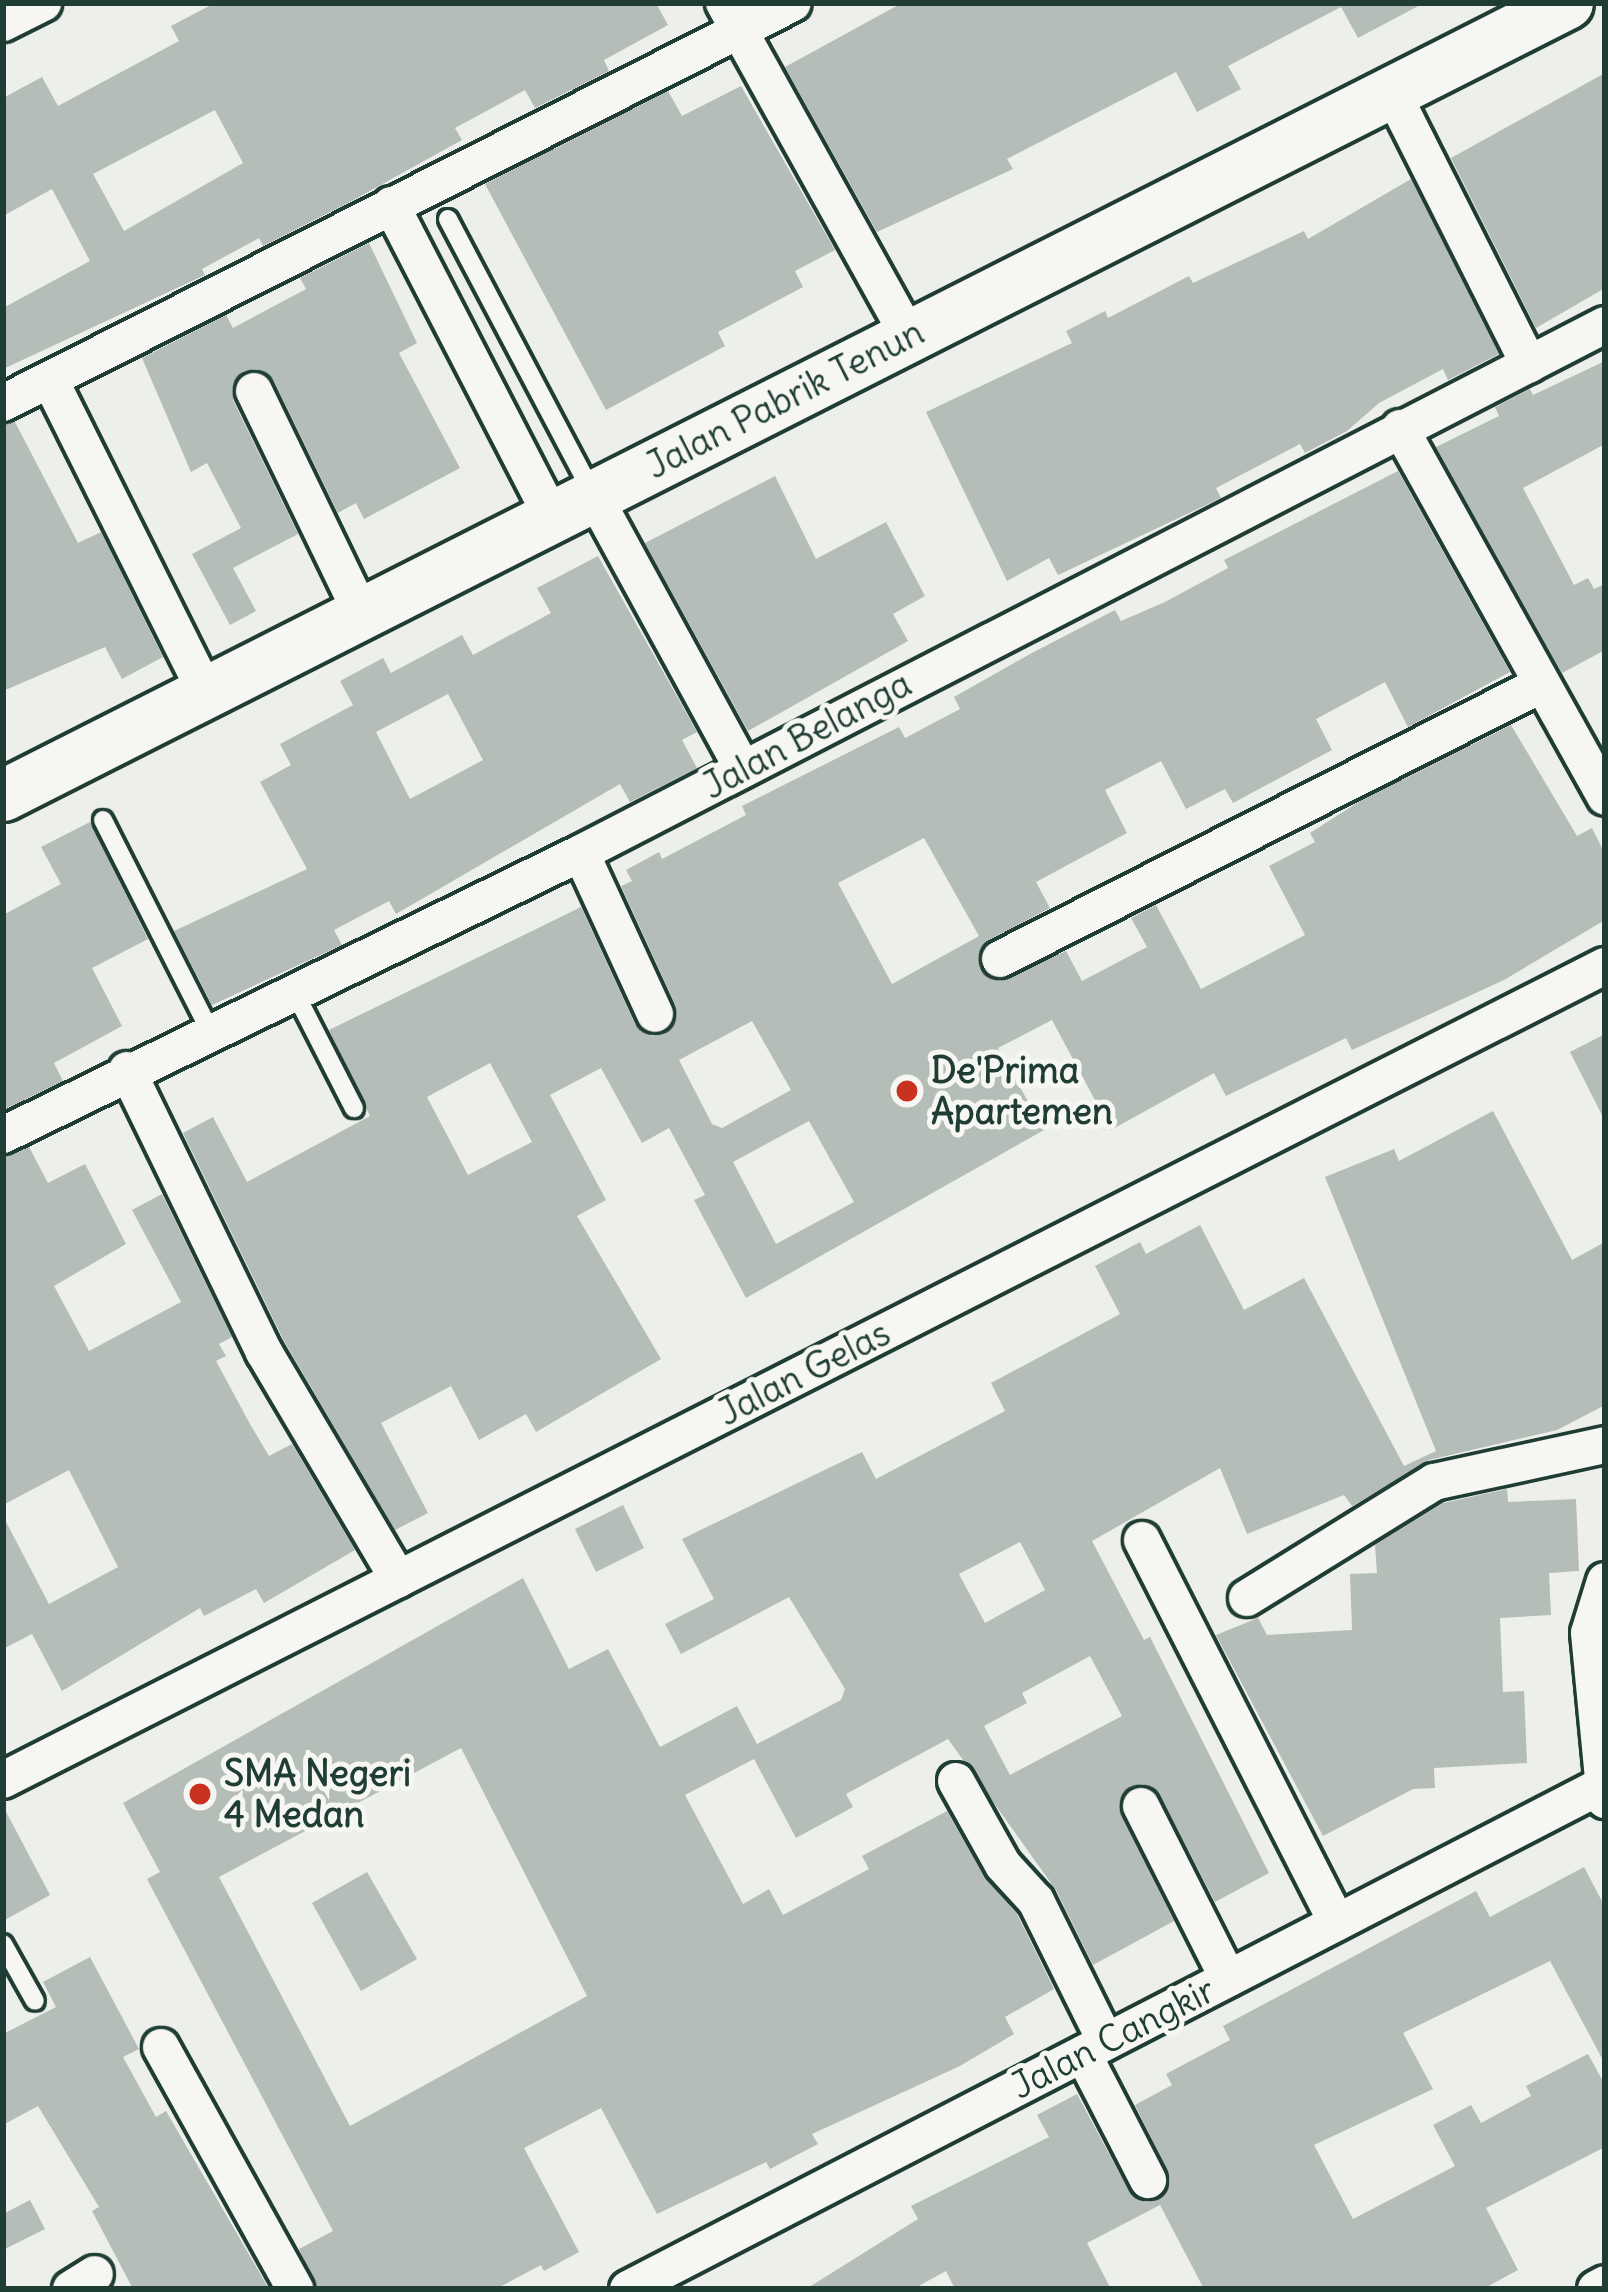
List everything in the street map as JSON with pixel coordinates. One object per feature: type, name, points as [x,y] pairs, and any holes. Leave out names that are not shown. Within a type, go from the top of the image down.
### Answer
[{"type":"street","points":[[3,23],[43,3]]},
{"type":"street","points":[[3,403],[391,206],[730,17],[793,3]]},
{"type":"street","name":"Jalan Pabrik Tenun","points":[[3,795],[1567,3]]},
{"type":"street","points":[[730,17],[908,337]]},
{"type":"street","points":[[1393,92],[1529,364]]},
{"type":"street","points":[[391,206],[573,507],[743,769]]},
{"type":"street","name":"Jalan Belanga","points":[[3,1135],[209,1029],[580,853],[1605,326]]},
{"type":"street","points":[[50,380],[206,693]]},
{"type":"street","points":[[254,391],[362,614]]},
{"type":"street","points":[[1400,428],[1605,797]]},
{"type":"street","points":[[1000,959],[1540,686]]},
{"type":"street","points":[[580,853],[655,1014]]},
{"type":"street","name":"Jalan Gelas","points":[[3,1780],[1605,966]]},
{"type":"street","points":[[127,1070],[264,1352],[398,1579]]},
{"type":"street","points":[[1247,1598],[1434,1482],[1605,1445]]},
{"type":"street","points":[[1142,1540],[1337,1922]]},
{"type":"street","points":[[1602,1794],[1589,1633],[1605,1581]]},
{"type":"street","points":[[956,1781],[1003,1865],[1036,1901],[1148,2180]]},
{"type":"street","name":"Jalan Cangkir","points":[[628,2289],[1337,1922],[1602,1794]]},
{"type":"street","points":[[1141,1806],[1228,1978]]},
{"type":"street","points":[[161,2047],[295,2289]]},
{"type":"street","points":[[1596,2289],[1605,2284]]},
{"type":"lane","points":[[448,219],[573,507]]},
{"type":"lane","points":[[104,820],[209,1029]]},
{"type":"lane","points":[[293,989],[354,1108]]},
{"type":"lane","points":[[3,1944],[35,2001]]},
{"type":"building","points":[[215,3],[656,3],[668,25],[604,60],[609,71],[535,108],[525,90],[455,128],[462,140],[348,203],[263,246],[259,238],[202,269],[205,275],[3,369],[3,308],[90,261],[52,189],[3,216],[3,98],[42,77],[58,106],[179,41],[171,26]],"holes":[[[215,110],[243,163],[124,231],[93,174]]]},
{"type":"building","points":[[902,3],[1424,3],[1358,38],[1341,7],[1228,66],[1241,89],[1197,112],[1176,72],[1007,159],[1013,169],[877,232],[785,67]]},
{"type":"building","points":[[1605,73],[1605,288],[1536,328],[1451,158]]},
{"type":"building","points":[[741,86],[835,250],[795,271],[803,287],[718,332],[725,346],[606,410],[485,184],[668,91],[682,116]]},
{"type":"building","points":[[1411,179],[1499,354],[1448,380],[1443,369],[1379,403],[1347,431],[1305,453],[1300,444],[1216,488],[1221,498],[1058,575],[1049,558],[1007,581],[926,412],[1072,343],[1066,331],[1105,311],[1108,318],[1189,276],[1193,283],[1304,231],[1308,239]]},
{"type":"building","points":[[369,243],[417,343],[399,353],[460,468],[364,519],[356,503],[338,513],[274,381],[257,369],[243,371],[233,400],[298,534],[233,568],[256,611],[230,625],[192,554],[241,528],[207,463],[191,472],[142,358],[226,315],[233,328],[306,289],[300,278]]},
{"type":"building","points":[[1605,361],[1605,444],[1523,488],[1574,585],[1588,578],[1594,589],[1605,584],[1605,650],[1562,673],[1436,447],[1499,416],[1495,407],[1530,389],[1533,395]]},
{"type":"building","points":[[15,422],[78,543],[101,532],[163,657],[122,679],[105,647],[3,691],[3,425]]},
{"type":"building","points":[[1398,471],[1510,672],[1408,727],[1385,682],[1316,719],[1332,750],[1233,803],[1225,789],[1186,809],[1161,761],[1105,790],[1127,833],[1036,882],[1050,908],[989,940],[980,968],[1000,981],[1066,951],[1082,981],[1147,947],[1131,918],[1156,905],[1201,989],[1305,935],[1269,866],[1315,842],[1310,833],[1360,801],[1511,725],[1577,836],[1592,828],[1605,854],[1605,920],[1504,980],[1352,1050],[1346,1038],[1226,1096],[1214,1073],[1111,1130],[1052,1020],[998,1048],[1044,1130],[746,1298],[694,1200],[705,1195],[669,1128],[642,1143],[601,1068],[550,1095],[606,1200],[577,1216],[661,1359],[536,1432],[526,1414],[479,1440],[451,1386],[381,1423],[428,1513],[395,1530],[284,1341],[183,1133],[213,1117],[247,1182],[370,1116],[329,1030],[581,907],[635,1024],[652,1036],[665,1034],[676,1006],[621,886],[632,881],[626,870],[659,852],[662,859],[746,815],[742,806],[899,727],[905,738],[960,709],[954,697],[1030,654],[1115,610],[1121,621],[1165,602],[1228,568],[1224,560]],"holes":[[[924,838],[979,936],[892,984],[838,883]],[[752,1021],[791,1090],[722,1128],[712,1124],[679,1060]],[[490,1063],[532,1142],[468,1175],[427,1097]],[[809,1121],[854,1202],[776,1244],[733,1162]]]},
{"type":"building","points":[[775,476],[816,559],[886,522],[925,596],[893,614],[908,641],[748,731],[645,543]]},
{"type":"building","points":[[598,556],[697,732],[682,740],[697,768],[630,802],[620,784],[396,914],[389,901],[334,930],[342,945],[212,1005],[174,931],[307,869],[260,782],[291,765],[280,744],[353,705],[340,681],[383,658],[391,673],[462,635],[473,655],[551,613],[537,588]],"holes":[[[448,694],[483,760],[410,799],[376,732]]]},
{"type":"building","points":[[90,822],[148,939],[92,968],[122,1026],[54,1063],[63,1081],[3,1110],[3,915],[61,884],[41,847]]},
{"type":"building","points":[[1605,1034],[1605,1121],[1570,1052]]},
{"type":"building","points":[[1493,1111],[1572,1260],[1605,1242],[1605,1405],[1557,1430],[1429,1460],[1352,1506],[1344,1495],[1247,1534],[1220,1468],[1092,1541],[1144,1640],[1150,1637],[1269,1873],[1215,1902],[1160,1795],[1143,1784],[1130,1787],[1121,1815],[1174,1921],[1093,1965],[1056,1890],[948,1739],[846,1794],[853,1807],[796,1838],[754,1759],[685,1795],[743,1904],[769,1889],[783,1915],[869,1869],[862,1856],[947,1811],[984,1876],[1017,1914],[1054,1989],[1005,2017],[1014,2034],[960,2066],[812,2134],[818,2144],[770,2169],[766,2162],[657,2214],[601,2108],[524,2148],[579,2252],[544,2271],[541,2265],[496,2289],[317,2289],[299,2249],[333,2231],[147,1879],[160,1872],[123,1803],[523,1578],[569,1669],[608,1649],[660,1747],[737,1706],[757,1744],[841,1700],[845,1689],[789,1597],[681,1654],[665,1624],[714,1599],[682,1539],[862,1452],[876,1479],[1005,1411],[991,1383],[1120,1314],[1095,1266],[1140,1242],[1146,1254],[1200,1225],[1244,1310],[1304,1278],[1404,1466],[1436,1451],[1325,1177],[1394,1149],[1399,1161]],"holes":[[[1020,1542],[1045,1590],[985,1623],[959,1574]],[[1090,1656],[1122,1716],[1010,1775],[984,1726],[1027,1703],[1022,1693]],[[461,1748],[587,1996],[350,2126],[219,1877]]]},
{"type":"building","points":[[29,1147],[48,1183],[85,1164],[126,1244],[54,1286],[89,1351],[181,1302],[132,1210],[162,1194],[232,1337],[219,1344],[226,1356],[216,1361],[250,1424],[269,1456],[292,1444],[355,1550],[264,1603],[256,1589],[204,1616],[200,1608],[62,1691],[32,1634],[3,1649],[3,1516],[49,1604],[118,1567],[69,1470],[3,1505],[3,1157]]},
{"type":"building","points":[[1507,1489],[1508,1502],[1576,1499],[1579,1571],[1549,1573],[1551,1615],[1500,1618],[1503,1692],[1524,1691],[1527,1763],[1434,1768],[1435,1788],[1413,1789],[1323,1836],[1216,1635],[1258,1618],[1267,1635],[1352,1630],[1350,1574],[1377,1573],[1375,1545],[1443,1503]]},
{"type":"building","points":[[623,1505],[644,1548],[596,1572],[575,1529]]},
{"type":"building","points":[[3,1806],[50,1895],[3,1921]]},
{"type":"building","points":[[1584,1867],[1605,1907],[1605,2064],[1550,1961],[1403,2033],[1433,2089],[1314,2145],[1353,2219],[1455,2166],[1433,2125],[1471,2105],[1481,2123],[1531,2096],[1526,2086],[1588,2054],[1605,2085],[1605,2147],[1486,2208],[1518,2270],[1483,2289],[1204,2289],[1160,2205],[1087,2243],[1111,2289],[955,2289],[946,2271],[913,2289],[806,2289],[918,2219],[911,2206],[1049,2137],[1037,2115],[1077,2094],[1129,2191],[1146,2202],[1159,2199],[1168,2171],[1135,2105],[1172,2085],[1166,2074],[1230,2040],[1223,2026],[1476,1891],[1490,1917]]},
{"type":"building","points":[[367,1872],[417,1959],[361,1991],[312,1903]]},
{"type":"building","points":[[90,1957],[139,2049],[123,2057],[156,2117],[166,2111],[269,2289],[133,2289],[92,2211],[99,2207],[38,2106],[3,2125],[3,2034],[56,2007],[43,1982]]},
{"type":"building","points":[[30,2200],[45,2229],[3,2250],[3,2214]]},
{"type":"place","name":"De'Prima Apartemen","points":[[907,1091]]},
{"type":"place","name":"SMA Negeri 4 Medan","points":[[200,1794]]}]
